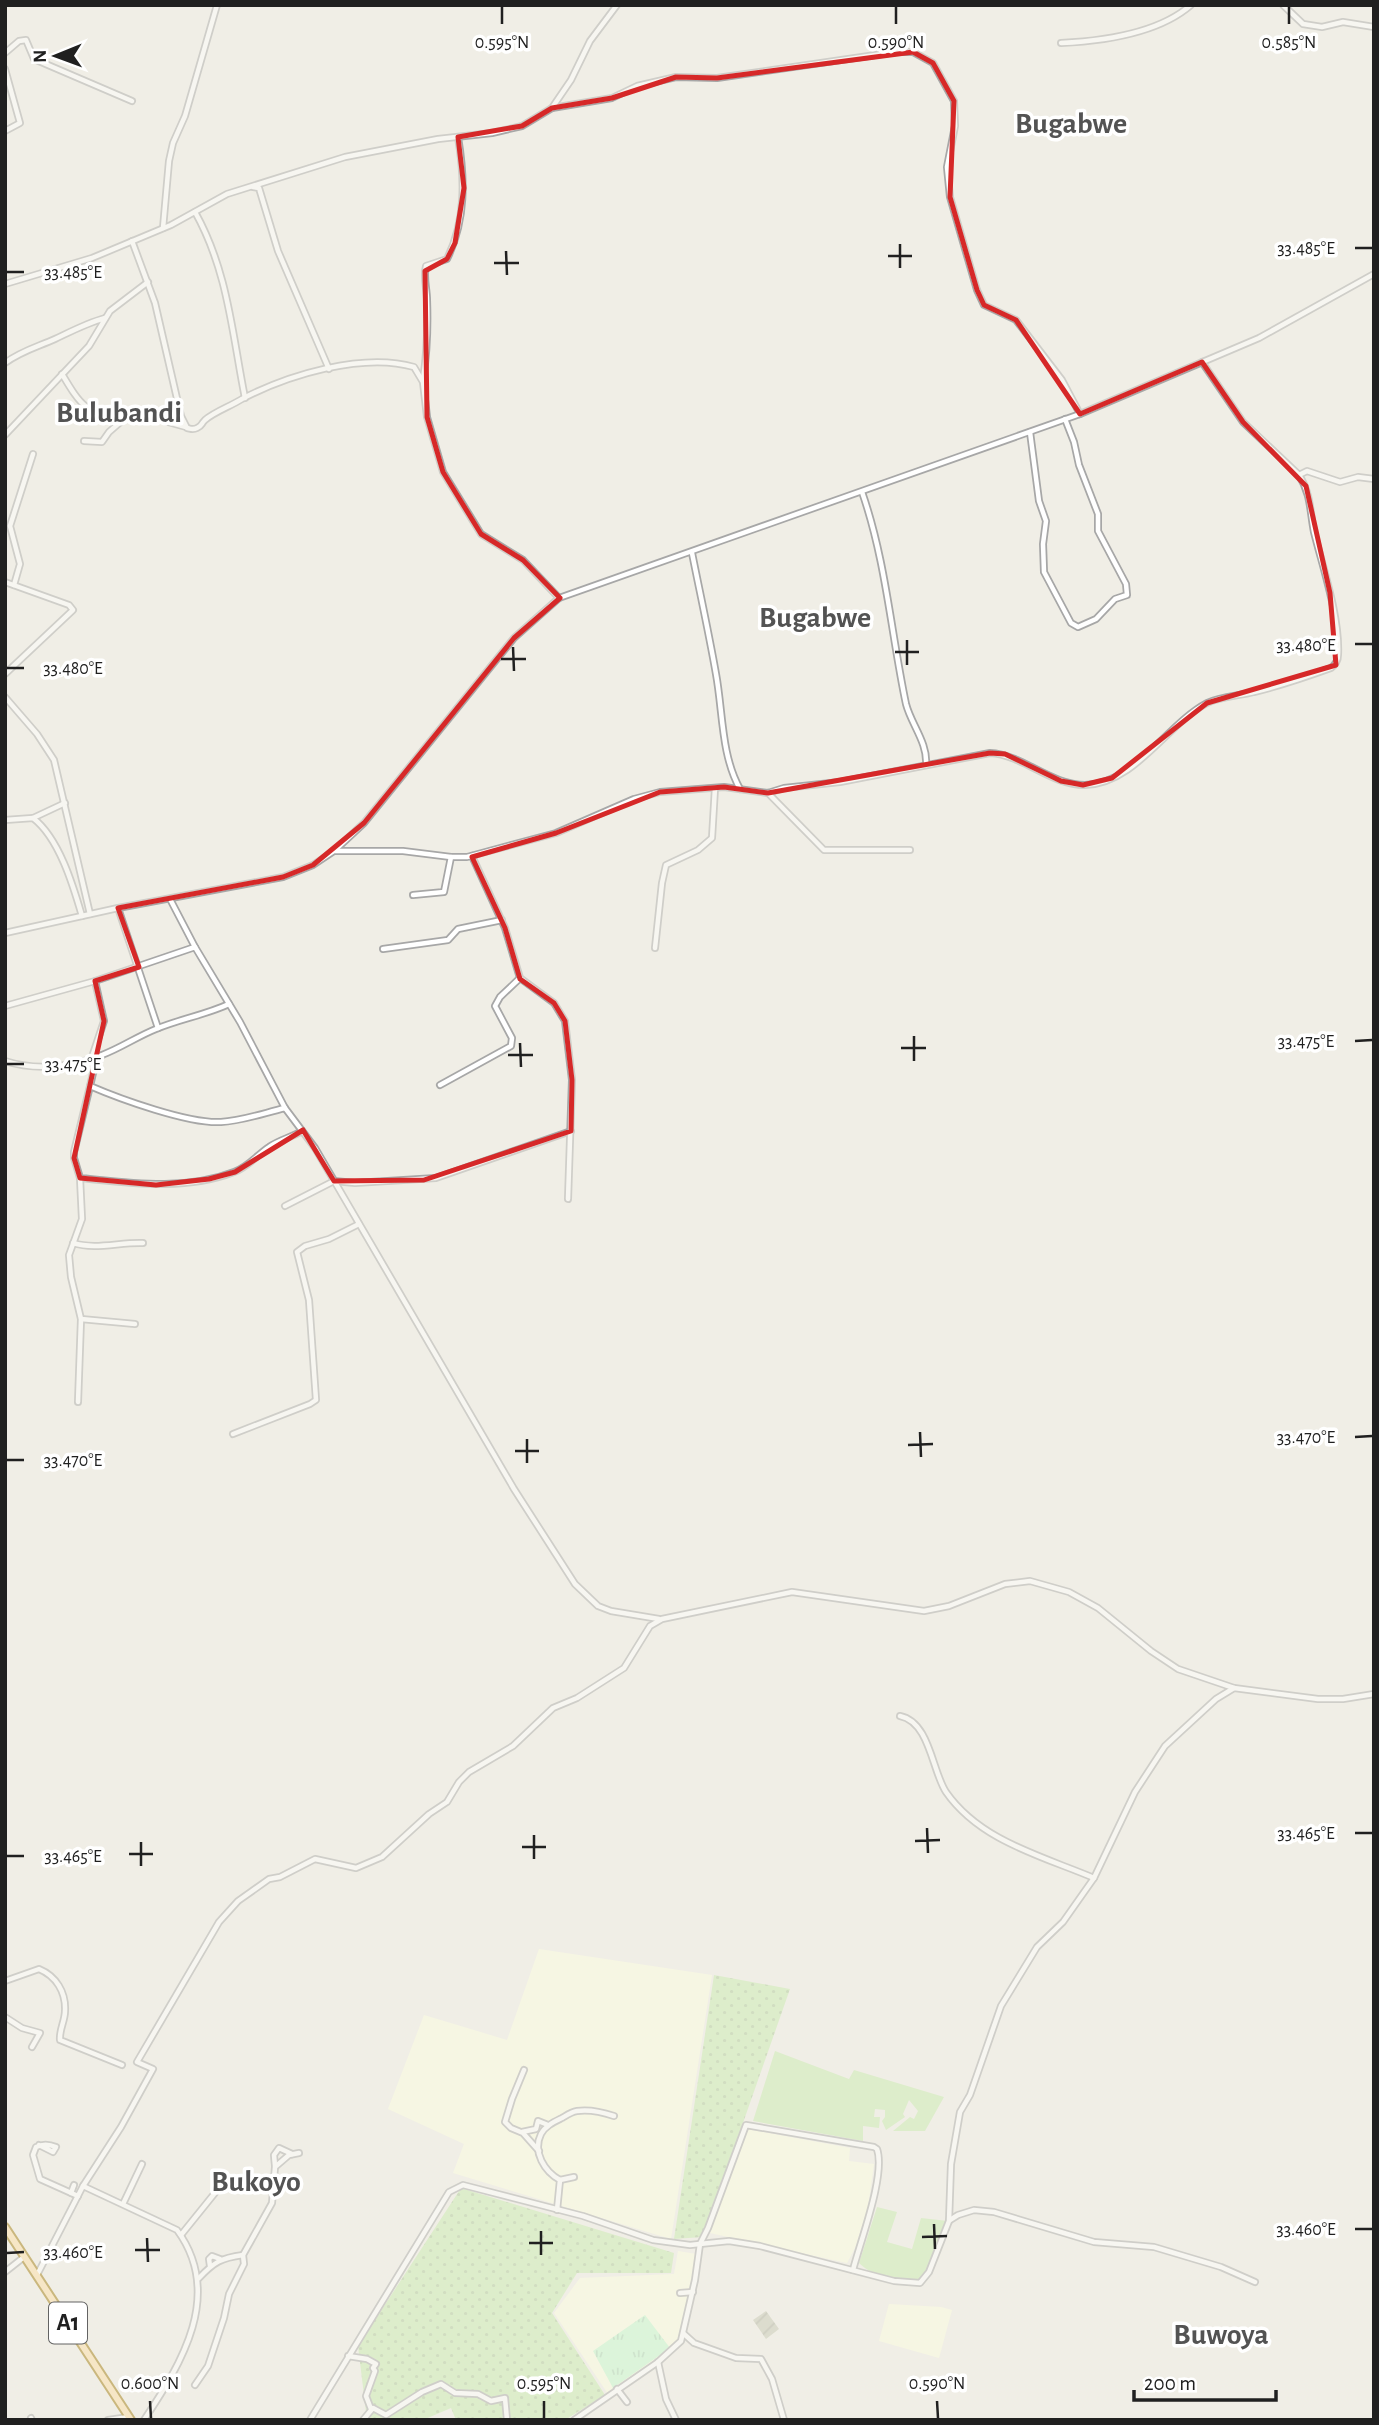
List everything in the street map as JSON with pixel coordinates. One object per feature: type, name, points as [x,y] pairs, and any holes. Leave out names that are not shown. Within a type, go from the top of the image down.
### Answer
[{"type":"main road","name":"A1","points":[[5,2227],[130,2418]]},
{"type":"street","points":[[163,228],[173,143],[185,116],[217,5]]},
{"type":"street","points":[[552,108],[571,80],[590,41],[617,5]]},
{"type":"street","points":[[1061,43],[1139,33],[1179,16],[1191,5]]},
{"type":"street","points":[[1283,5],[1303,24],[1322,27],[1343,22],[1374,27]]},
{"type":"street","points":[[5,53],[19,41],[26,40],[34,59],[132,101]]},
{"type":"street","points":[[5,284],[92,258],[163,228],[227,194],[345,157],[522,126],[552,108],[611,98],[637,86],[676,77],[717,78],[896,51],[913,52],[933,63],[954,101],[955,126],[947,167],[950,197],[977,290],[984,305],[1016,320],[1062,380],[1080,414]]},
{"type":"street","points":[[5,69],[20,123],[5,131]]},
{"type":"street","points":[[458,137],[464,188],[462,215],[455,243],[447,259],[426,266],[425,271],[426,357],[423,382],[427,417],[443,472],[481,534],[523,560],[559,598]]},
{"type":"street","points":[[252,186],[259,188],[263,197],[278,251],[329,369]]},
{"type":"street","points":[[195,212],[206,233],[229,302],[245,398]]},
{"type":"street","points":[[132,241],[148,282],[181,416],[187,428]]},
{"type":"street","points":[[5,933],[118,908],[282,877],[313,865],[334,851],[364,823],[514,638],[559,598],[1080,414],[1259,338],[1374,274]]},
{"type":"street","points":[[5,435],[89,346],[105,318],[117,305],[148,282]]},
{"type":"street","points":[[5,363],[31,347],[86,323],[105,318]]},
{"type":"street","points":[[334,851],[403,851],[451,857],[472,856],[556,833],[646,795],[715,788],[768,793],[784,788],[840,782],[973,755],[1005,754],[1061,781],[1083,785],[1098,783],[1112,778],[1135,763],[1207,703],[1257,692],[1331,668],[1338,657],[1331,593],[1312,523],[1310,498],[1299,475],[1228,405],[1202,362]]},
{"type":"street","points":[[62,374],[81,405],[107,416],[157,419],[192,429],[200,427],[205,420],[245,398],[289,378],[329,369],[362,363],[404,364],[418,371],[423,382]]},
{"type":"street","points":[[84,440],[102,443],[108,432],[125,418]]},
{"type":"street","points":[[1030,432],[1039,501],[1046,521],[1044,572],[1071,623],[1078,627],[1096,618],[1115,599],[1127,595],[1126,584],[1098,531],[1098,514],[1065,419]]},
{"type":"street","points":[[14,585],[20,564],[10,526],[33,454]]},
{"type":"street","points":[[1299,475],[1307,471],[1340,482],[1358,477],[1374,479]]},
{"type":"street","points":[[862,492],[873,524],[888,589],[907,708],[927,759],[926,765]]},
{"type":"street","points":[[692,553],[716,671],[726,748],[734,778],[741,790]]},
{"type":"street","points":[[5,582],[69,606],[72,610],[5,674]]},
{"type":"street","points":[[5,698],[37,734],[54,760],[90,915]]},
{"type":"street","points":[[655,947],[660,893],[666,866],[698,850],[712,838],[715,788]]},
{"type":"street","points":[[768,793],[824,850],[910,850]]},
{"type":"street","points":[[5,820],[33,818],[65,803]]},
{"type":"street","points":[[33,818],[47,830],[72,885],[82,916]]},
{"type":"street","points":[[472,856],[502,920],[520,978],[554,1003],[565,1021],[572,1080],[568,1199]]},
{"type":"street","points":[[413,895],[444,891],[451,857]]},
{"type":"street","points":[[170,899],[285,1108],[315,1147],[514,1489],[575,1584],[592,1601],[611,1611],[662,1619]]},
{"type":"street","points":[[118,908],[158,1028]]},
{"type":"street","points":[[383,949],[448,940],[458,929],[502,920]]},
{"type":"street","points":[[5,1006],[95,981],[195,947]]},
{"type":"street","points":[[440,1085],[511,1046],[512,1038],[495,1006],[500,997],[520,978]]},
{"type":"street","points":[[92,1058],[104,1021],[95,981]]},
{"type":"street","points":[[5,1061],[46,1066],[92,1058],[158,1028],[229,1003]]},
{"type":"street","points":[[78,1402],[81,1319],[69,1255],[82,1219],[80,1178],[74,1152],[93,1073],[101,1055]]},
{"type":"street","points":[[90,1086],[207,1122],[237,1120],[285,1108]]},
{"type":"street","points":[[80,1178],[156,1185],[185,1184],[209,1179],[235,1172],[271,1146],[302,1131]]},
{"type":"street","points":[[285,1206],[334,1181],[355,1183],[436,1178],[547,1137],[571,1131]]},
{"type":"street","points":[[233,1434],[298,1409],[316,1399],[309,1300],[298,1252],[359,1224]]},
{"type":"street","points":[[73,1243],[91,1247],[115,1243],[143,1243]]},
{"type":"street","points":[[81,1319],[135,1324]]},
{"type":"street","points":[[37,2275],[83,2186],[121,2127],[153,2069],[137,2062],[219,1922],[237,1901],[269,1879],[280,1877],[315,1859],[356,1868],[382,1857],[421,1821],[447,1802],[459,1782],[469,1772],[513,1746],[553,1708],[577,1698],[624,1668],[650,1626],[662,1619],[792,1592],[924,1611],[949,1606],[1005,1584],[1030,1581],[1069,1592],[1098,1608],[1178,1669],[1234,1688],[1331,1699],[1374,1694]]},
{"type":"street","points":[[310,2420],[449,2192],[463,2185],[583,2216],[653,2240],[678,2245],[729,2241],[760,2246],[894,2281],[920,2284],[929,2272],[949,2221],[951,2164],[960,2112],[970,2095],[1001,2006],[1037,1947],[1063,1922],[1094,1878],[1135,1792],[1165,1746],[1216,1699],[1234,1688]]},
{"type":"street","points":[[900,1716],[913,1724],[927,1741],[945,1790],[965,1815],[985,1832],[1094,1878]]},
{"type":"street","points":[[5,1981],[39,1969],[48,1972],[63,1994],[65,2011],[60,2040],[122,2065]]},
{"type":"street","points":[[5,2017],[22,2028],[40,2033],[32,2046]]},
{"type":"street","points":[[524,2070],[505,2122],[511,2128],[522,2132],[540,2151]]},
{"type":"street","points":[[574,2177],[560,2180],[551,2175],[541,2161],[540,2136],[549,2125],[574,2111],[596,2111],[614,2116]]},
{"type":"street","points":[[522,2132],[536,2129],[538,2121],[549,2125]]},
{"type":"street","points":[[574,2420],[583,2417],[617,2389],[658,2362],[681,2341],[693,2292],[700,2244],[746,2125],[874,2147],[879,2153],[874,2194],[853,2270]]},
{"type":"street","points":[[39,2145],[33,2155],[40,2179],[78,2196]]},
{"type":"street","points":[[195,2385],[208,2366],[229,2294],[244,2264],[243,2255],[272,2203],[274,2155],[279,2148],[292,2154]]},
{"type":"street","points":[[275,2167],[292,2154],[299,2153]]},
{"type":"street","points":[[123,2204],[142,2164]]},
{"type":"street","points":[[181,2235],[227,2178],[254,2188],[263,2188],[273,2180]]},
{"type":"street","points":[[557,2210],[560,2180]]},
{"type":"street","points":[[71,2193],[74,2185]]},
{"type":"street","points":[[83,2186],[177,2230],[196,2264],[197,2313],[176,2369],[144,2420]]},
{"type":"street","points":[[949,2221],[974,2210],[994,2212],[1094,2242],[1154,2247],[1221,2267],[1255,2282]]},
{"type":"street","points":[[198,2279],[220,2259],[243,2255]]},
{"type":"street","points":[[5,2272],[25,2256]]},
{"type":"street","points":[[680,2293],[693,2292]]},
{"type":"street","points":[[684,2334],[694,2343],[736,2358],[761,2359],[772,2379],[784,2420]]},
{"type":"street","points":[[348,2357],[371,2360],[376,2364],[366,2396],[371,2409]]},
{"type":"street","points":[[658,2362],[666,2399],[676,2420]]},
{"type":"street","points":[[371,2409],[386,2415],[422,2392],[441,2384],[455,2393],[478,2395],[491,2401],[505,2398],[507,2420]]},
{"type":"street","points":[[617,2389],[627,2402]]},
{"type":"street","points":[[363,2420],[371,2409]]},
{"type":"street","points":[[108,2420],[130,2418]]},
{"type":"highlighted area","points":[[913,52],[933,63],[954,101],[950,197],[977,290],[984,305],[1016,320],[1080,414],[1202,362],[1243,422],[1306,486],[1330,593],[1336,665],[1207,703],[1112,778],[1083,785],[1061,781],[1005,754],[990,753],[768,793],[724,787],[660,792],[556,833],[472,857],[505,928],[520,979],[554,1003],[565,1021],[572,1080],[571,1131],[424,1180],[334,1181],[303,1130],[235,1172],[209,1179],[156,1185],[80,1178],[74,1158],[104,1021],[95,981],[139,967],[118,908],[283,877],[313,865],[364,823],[514,638],[560,598],[523,560],[481,534],[443,472],[427,417],[425,271],[447,259],[455,243],[464,188],[458,137],[522,126],[552,108],[612,98],[676,77],[717,78]]},
{"type":"shaded area","points":[[539,1949],[712,1975],[671,2239],[453,2173],[464,2144],[388,2109],[424,2015],[507,2040]]},
{"type":"shaded area","points":[[747,2129],[850,2148],[849,2161],[874,2164],[868,2207],[855,2248],[847,2263],[710,2233]]},
{"type":"shaded area","points":[[678,2251],[696,2254],[686,2321],[680,2339],[673,2349],[608,2394],[554,2313],[580,2278],[674,2274]]},
{"type":"shaded area","points":[[889,2304],[952,2310],[939,2358],[879,2341]]},
{"type":"shaded area","points":[[766,2311],[779,2329],[766,2339],[753,2320]]},
{"type":"green space","points":[[714,1975],[790,1989],[703,2237],[674,2239]]},
{"type":"green space","points":[[775,2051],[849,2079],[854,2070],[944,2097],[925,2131],[893,2131],[910,2117],[914,2119],[918,2111],[909,2100],[903,2114],[905,2117],[886,2130],[882,2121],[885,2110],[875,2109],[874,2117],[880,2117],[879,2128],[863,2126],[863,2141],[753,2121]]},
{"type":"green space","points":[[461,2188],[674,2253],[671,2273],[577,2273],[552,2313],[605,2395],[565,2420],[456,2420],[451,2408],[423,2420],[367,2420],[358,2346]]},
{"type":"green space","points":[[877,2207],[897,2212],[887,2242],[912,2249],[921,2218],[948,2221],[928,2272],[920,2281],[880,2275],[859,2263]]},
{"type":"green space","points":[[645,2315],[670,2348],[613,2388],[593,2351]]},
{"type":"district","name":"Bugabwe","points":[[1071,124]]},
{"type":"district","name":"Bulubandi","points":[[119,413]]},
{"type":"district","name":"Bugabwe","points":[[815,618]]},
{"type":"district","name":"Bukoyo","points":[[256,2182]]},
{"type":"district","name":"Buwoya","points":[[1221,2335]]}]
